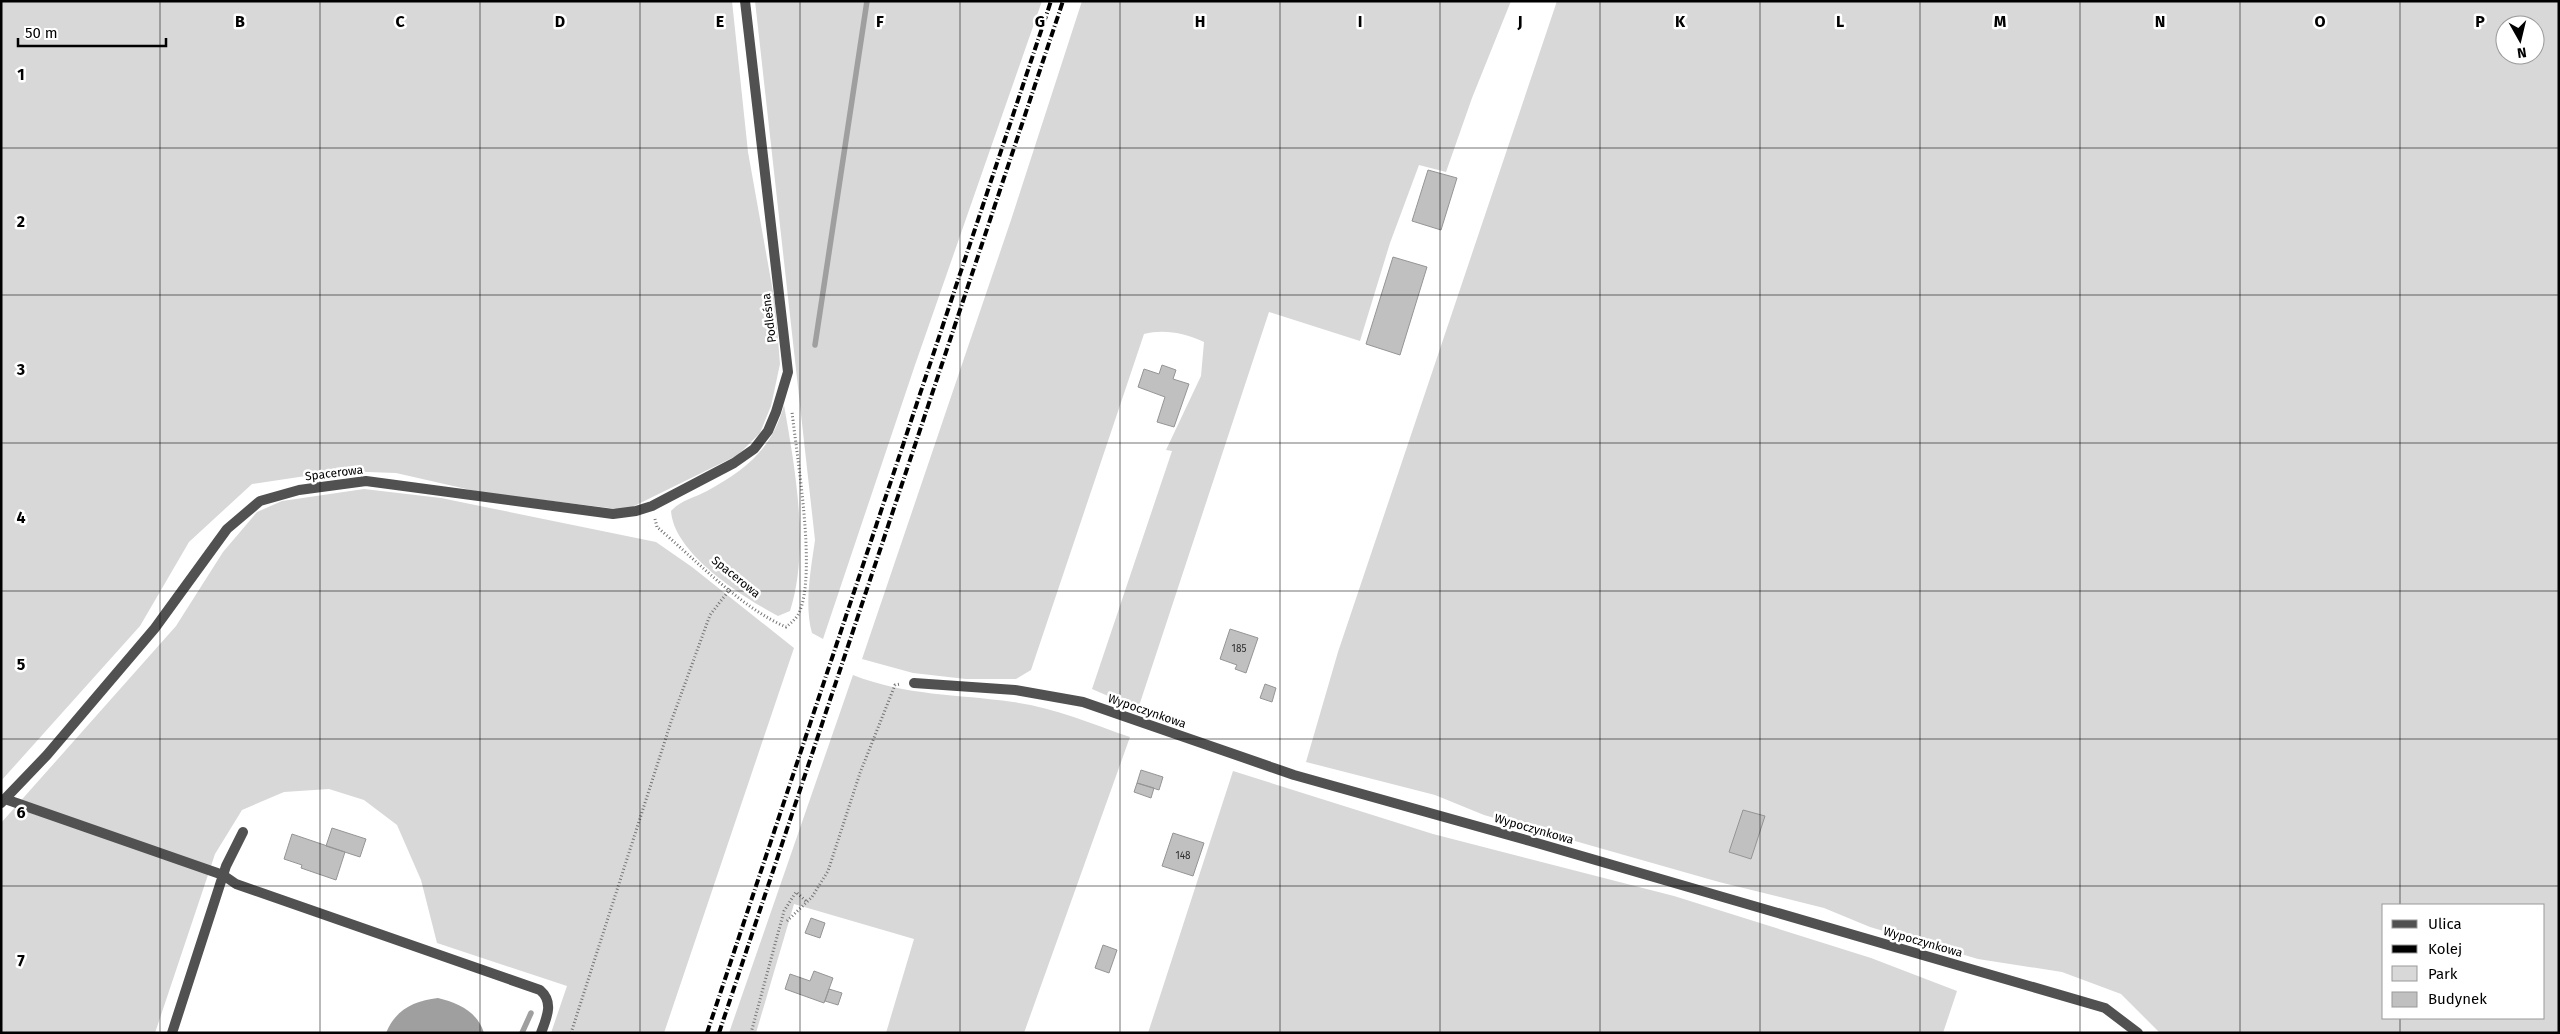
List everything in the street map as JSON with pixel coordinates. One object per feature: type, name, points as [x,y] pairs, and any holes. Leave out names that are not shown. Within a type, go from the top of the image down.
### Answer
[{"type":"street","name":"Podleśna","points":[[652,506],[734,464],[754,449],[768,431],[788,372],[745,1]]},
{"type":"street","name":"Spacerowa","points":[[3,801],[47,755],[155,628],[227,529],[260,501],[298,490],[366,481],[613,514],[636,511],[652,506]]},
{"type":"street","name":"Wypoczynkowa","points":[[914,683],[1015,690],[1083,702],[1294,775],[1549,846],[2105,1008],[2138,1033]]},
{"type":"street","points":[[3,801],[223,875],[236,884],[540,990],[547,998],[549,1004],[542,1033]]},
{"type":"street","points":[[172,1033],[223,875],[232,852],[243,832]]},
{"type":"path","name":"Spacerowa","points":[[652,506],[657,527],[730,589],[770,620],[786,627],[799,614],[803,600],[806,556],[792,409]]},
{"type":"path","points":[[571,1033],[675,713],[710,615],[730,589]]},
{"type":"path","points":[[786,921],[807,902],[828,872],[860,773],[895,685],[914,683]]},
{"type":"path","points":[[751,1033],[784,911],[796,892],[807,902]]},
{"type":"green space","points":[[1,1],[732,1],[748,152],[775,303],[780,364],[771,406],[760,433],[738,455],[626,510],[484,493],[396,473],[339,471],[252,484],[189,542],[140,626],[1,781]]},
{"type":"green space","points":[[755,1],[1042,1],[915,365],[823,639],[812,633],[810,622],[808,599],[815,540]]},
{"type":"green space","points":[[1082,1],[1511,1],[1472,98],[1446,172],[1419,165],[1390,243],[1360,341],[1269,312],[1138,709],[1092,689],[1172,451],[1166,450],[1201,376],[1204,342],[1174,333],[1144,334],[1031,670],[1016,679],[966,679],[913,673],[862,659],[1011,220]]},
{"type":"green space","points":[[1557,1],[2559,1],[2559,1033],[2160,1033],[2121,994],[2062,972],[1978,959],[1870,927],[1824,908],[1719,882],[1484,815],[1435,795],[1306,762],[1338,652]]},
{"type":"green space","points":[[784,405],[796,482],[800,535],[796,587],[790,611],[778,616],[730,586],[697,558],[684,543],[675,527],[671,511],[683,502],[707,491],[734,475],[756,457],[772,434]]},
{"type":"green space","points":[[364,489],[441,498],[656,542],[692,567],[794,648],[664,1033],[551,1033],[567,986],[437,943],[421,880],[397,825],[364,800],[329,789],[284,792],[242,810],[215,854],[155,1033],[1,1033],[1,823],[176,626],[223,552],[257,512],[282,501]]},
{"type":"green space","points":[[853,675],[873,682],[912,691],[1028,704],[1072,716],[1130,737],[1024,1033],[886,1033],[914,939],[794,904],[756,1033],[729,1033]]},
{"type":"green space","points":[[1233,771],[1433,834],[1674,896],[1871,958],[1957,991],[1943,1033],[1148,1033]]},
{"type":"shaded area","points":[[438,998],[453,1002],[466,1009],[477,1019],[484,1033],[386,1033],[401,1012],[421,1001]]},
{"type":"building","points":[[1428,170],[1457,178],[1441,230],[1412,221]]},
{"type":"building","points":[[1393,257],[1427,267],[1400,355],[1366,344]]},
{"type":"building","points":[[1162,365],[1176,370],[1173,379],[1189,384],[1174,427],[1157,422],[1165,397],[1138,387],[1144,369],[1159,374]]},
{"type":"building","points":[[1230,629],[1258,638],[1246,673],[1235,669],[1237,665],[1220,659]]},
{"type":"building","points":[[1265,684],[1276,688],[1272,702],[1260,698]]},
{"type":"building","points":[[1141,770],[1163,777],[1159,790],[1137,783]]},
{"type":"building","points":[[1137,783],[1154,788],[1151,798],[1134,792]]},
{"type":"building","points":[[1743,810],[1765,816],[1751,859],[1729,852]]},
{"type":"building","points":[[332,828],[366,839],[360,857],[326,846]]},
{"type":"building","points":[[1173,833],[1204,843],[1193,876],[1162,866]]},
{"type":"building","points":[[292,834],[345,852],[336,880],[301,868],[302,865],[284,859]]},
{"type":"building","points":[[811,918],[825,923],[820,938],[805,933]]},
{"type":"building","points":[[1103,945],[1117,950],[1109,973],[1095,968]]},
{"type":"building","points":[[814,971],[833,978],[824,1003],[785,989],[790,974],[810,981]]},
{"type":"building","points":[[829,989],[842,993],[838,1005],[825,1001]]},
{"type":"waterway","points":[[815,345],[867,1]]},
{"type":"waterway","points":[[522,1033],[531,1013]]},
{"type":"railway","points":[[707,1033],[1051,1]]},
{"type":"railway","points":[[719,1033],[1063,1]]}]
